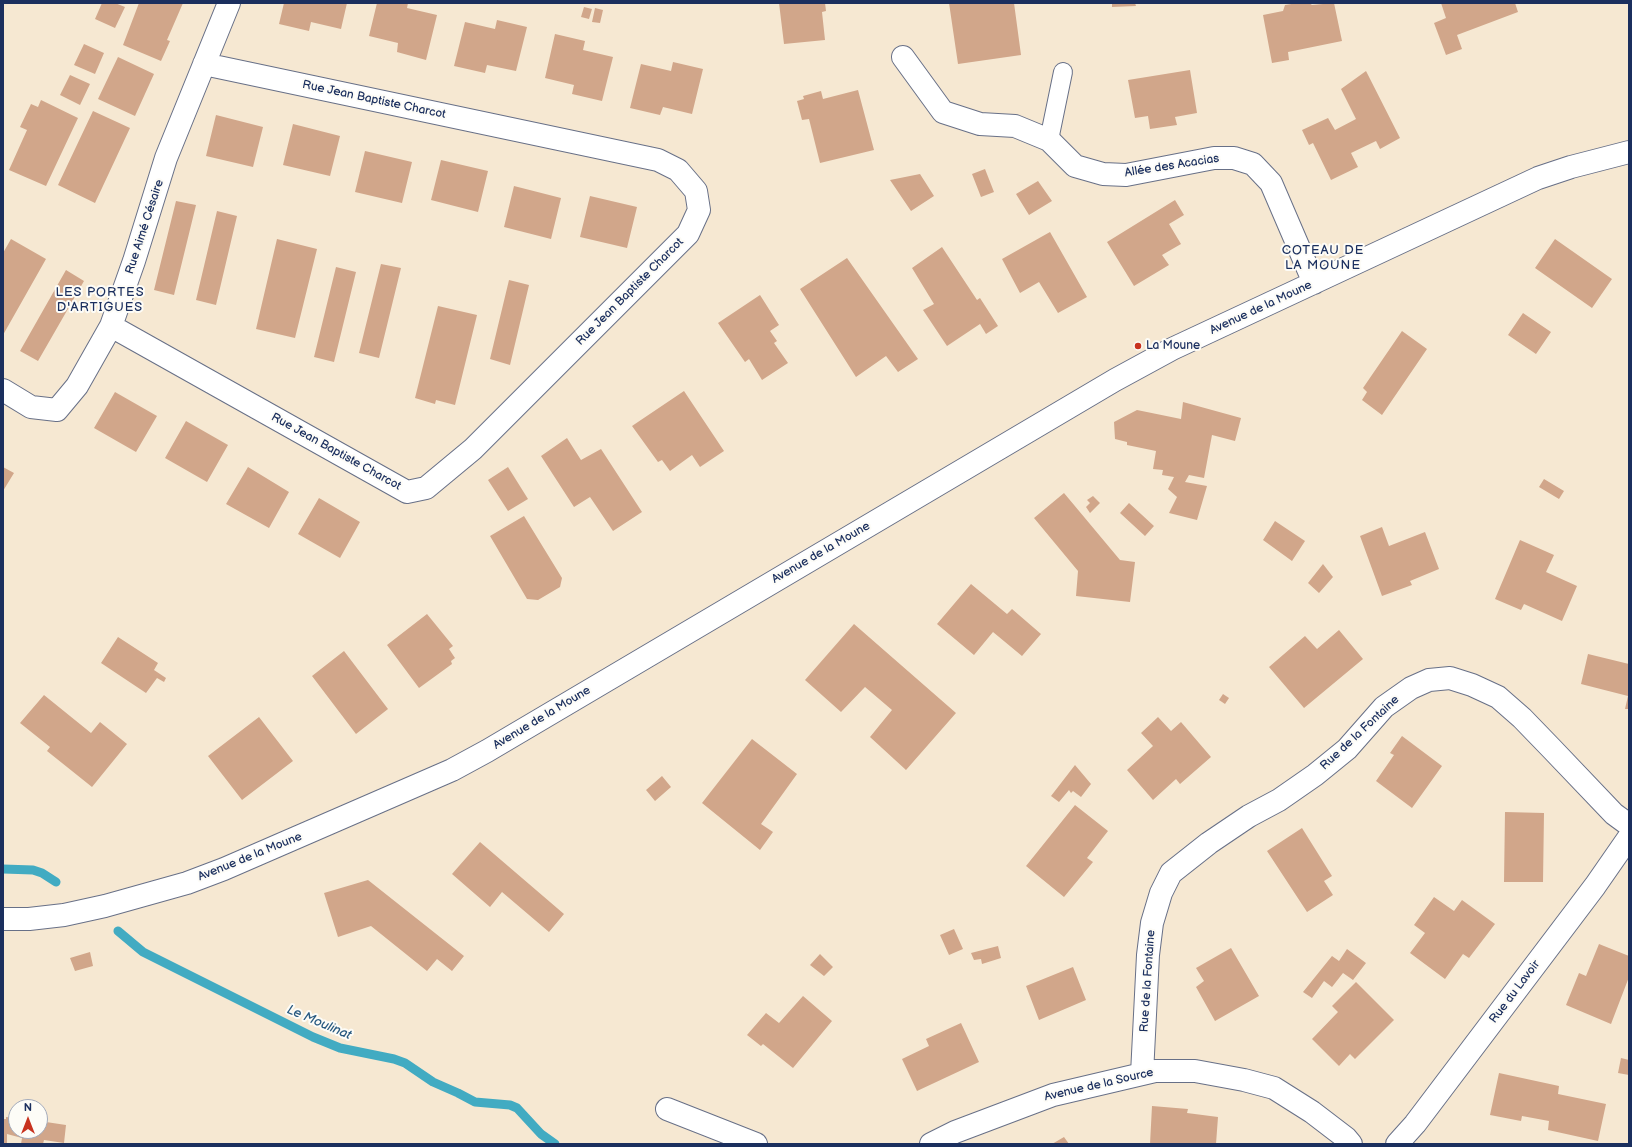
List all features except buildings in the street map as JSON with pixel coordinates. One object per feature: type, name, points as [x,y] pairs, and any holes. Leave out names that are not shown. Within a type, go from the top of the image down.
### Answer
[{"type":"street","name":"Rue Aimé Césaire","points":[[3,390],[31,407],[57,410],[77,386],[112,326],[166,158],[229,3]]},
{"type":"street","name":"Allée des Acacias","points":[[902,57],[943,112],[980,124],[1015,126],[1049,140],[1075,166],[1103,174],[1126,175],[1214,158],[1234,158],[1254,164],[1271,183],[1314,283]]},
{"type":"street","name":"Rue Jean Baptiste Charcot","points":[[112,326],[407,492],[426,488],[473,449],[688,234],[699,210],[696,191],[678,170],[658,160],[204,64]]},
{"type":"street","name":"Avenue de la Moune","points":[[4,925],[64,915],[105,906],[187,883],[231,866],[452,770],[1115,380],[1172,349],[1538,178],[1571,167],[1629,152]]},
{"type":"street","name":"Rue de la Fontaine","points":[[1142,1074],[1148,955],[1152,923],[1161,893],[1171,873],[1209,843],[1249,816],[1279,800],[1315,775],[1347,748],[1384,707],[1411,688],[1429,680],[1450,678],[1472,685],[1498,697],[1542,738],[1614,814],[1629,825]]},
{"type":"street","name":"Rue du Lavoir","points":[[1397,1144],[1420,1118],[1595,886],[1629,837]]},
{"type":"street","name":"Avenue de la Source","points":[[931,1144],[955,1132],[1052,1094],[1155,1071],[1195,1071],[1244,1080],[1274,1088],[1312,1112],[1346,1138],[1351,1144]]},
{"type":"street","points":[[667,1109],[756,1144]]},
{"type":"lane","points":[[1049,140],[1063,72]]},
{"type":"waterway","name":"Le Moulinat","points":[[3,869],[33,870],[42,873],[56,882]]},
{"type":"waterway","name":"Le Moulinat","points":[[118,931],[143,952],[313,1037],[340,1048],[394,1059],[405,1063],[433,1082],[475,1102],[510,1105],[517,1108],[541,1134],[555,1144]]},
{"type":"place","name":"La Moune","points":[[1138,346]]},
{"type":"district","name":"COTEAU DE LA MOUNE","points":[[1323,258]]},
{"type":"district","name":"LES PORTES D'ARTIGUES","points":[[100,300]]}]
